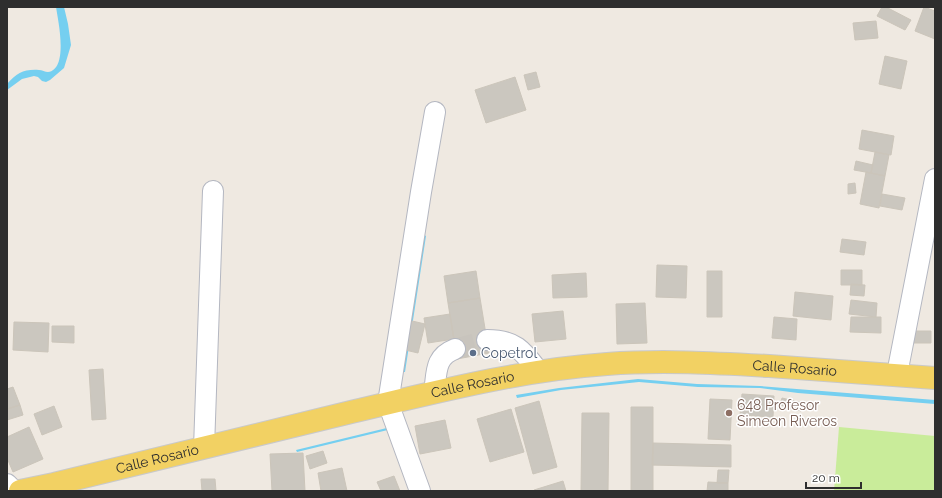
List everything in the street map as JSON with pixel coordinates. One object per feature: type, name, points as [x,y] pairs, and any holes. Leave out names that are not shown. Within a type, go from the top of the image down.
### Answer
[{"type":"main road","name":"Calle Rosario","points":[[20,491],[55,488],[204,448],[388,403],[539,372],[605,364],[651,362],[734,364],[897,374],[935,378]]},
{"type":"street","points":[[420,491],[388,403],[435,112]]},
{"type":"street","points":[[897,374],[935,179]]},
{"type":"street","points":[[204,448],[213,191]]},
{"type":"street","points":[[487,340],[502,340],[515,346],[525,354],[539,372]]},
{"type":"street","points":[[434,393],[441,358],[455,349]]},
{"type":"street","points":[[7,484],[14,491]]},
{"type":"green space","points":[[839,427],[935,436],[935,491],[834,491]]},
{"type":"water","points":[[56,7],[64,7],[71,45],[64,68],[46,82],[34,76],[22,79],[7,90],[7,84],[21,72],[40,70],[48,72],[54,69],[58,62],[61,43]]},
{"type":"water","points":[[424,235],[426,236],[405,372],[403,372]]},
{"type":"water","points":[[638,379],[697,384],[760,386],[935,400],[935,404],[798,393],[760,388],[698,387],[639,382],[561,390],[517,398],[516,395],[559,388]]},
{"type":"water","points":[[395,426],[396,428],[297,452],[296,450]]},
{"type":"building","points":[[882,7],[886,7],[911,20],[905,30],[877,16]]},
{"type":"building","points":[[924,7],[935,11],[935,39],[915,31]]},
{"type":"building","points":[[876,21],[878,38],[855,40],[853,23]]},
{"type":"building","points":[[885,56],[907,61],[901,89],[879,84]]},
{"type":"building","points":[[536,72],[540,87],[528,90],[524,75]]},
{"type":"building","points":[[515,77],[526,110],[486,123],[475,90]]},
{"type":"building","points":[[862,130],[894,136],[891,155],[859,149]]},
{"type":"building","points":[[875,152],[889,155],[885,176],[871,173]]},
{"type":"building","points":[[856,161],[873,165],[871,173],[854,170]]},
{"type":"building","points":[[866,172],[885,176],[879,208],[860,204]]},
{"type":"building","points":[[855,183],[856,193],[848,194],[848,184]]},
{"type":"building","points":[[882,194],[905,198],[902,210],[880,206]]},
{"type":"building","points":[[842,239],[866,242],[864,255],[840,252]]},
{"type":"building","points":[[657,265],[687,266],[686,298],[656,297]]},
{"type":"building","points":[[841,270],[862,270],[862,285],[841,285]]},
{"type":"building","points":[[476,271],[480,298],[448,303],[444,276]]},
{"type":"building","points":[[707,271],[722,271],[722,317],[707,317]]},
{"type":"building","points":[[586,273],[587,297],[553,298],[552,275]]},
{"type":"building","points":[[851,284],[865,285],[864,296],[850,295]]},
{"type":"building","points":[[795,292],[833,296],[831,320],[793,316]]},
{"type":"building","points":[[480,298],[489,353],[457,359],[448,303]]},
{"type":"building","points":[[851,300],[877,303],[876,317],[849,314]]},
{"type":"building","points":[[645,303],[647,343],[617,344],[616,304]]},
{"type":"building","points":[[563,311],[566,339],[535,342],[532,314]]},
{"type":"building","points":[[450,314],[454,339],[428,343],[424,318]]},
{"type":"building","points":[[774,317],[797,319],[796,340],[772,338]]},
{"type":"building","points":[[851,317],[881,317],[881,333],[850,332]]},
{"type":"building","points":[[408,320],[425,324],[418,353],[401,349]]},
{"type":"building","points":[[14,322],[49,323],[48,352],[13,350]]},
{"type":"building","points":[[52,326],[74,326],[74,343],[52,342]]},
{"type":"building","points":[[912,331],[931,331],[931,343],[913,343]]},
{"type":"building","points":[[103,369],[106,419],[92,420],[89,370]]},
{"type":"building","points":[[13,387],[20,405],[7,409],[7,389]]},
{"type":"building","points":[[742,394],[774,396],[773,417],[740,415]]},
{"type":"building","points":[[782,398],[803,403],[801,411],[780,405]]},
{"type":"building","points":[[710,399],[732,400],[730,440],[708,439]]},
{"type":"building","points":[[539,401],[557,467],[533,474],[515,408]]},
{"type":"building","points":[[20,405],[23,415],[7,420],[7,409]]},
{"type":"building","points":[[54,406],[62,427],[42,435],[34,414]]},
{"type":"building","points":[[631,407],[653,407],[653,491],[631,491]]},
{"type":"building","points":[[511,409],[524,452],[490,462],[477,419]]},
{"type":"building","points":[[582,413],[609,413],[608,491],[581,491]]},
{"type":"building","points":[[445,420],[451,448],[420,454],[415,426]]},
{"type":"building","points":[[29,427],[43,459],[13,472],[7,458],[7,437]]},
{"type":"building","points":[[653,443],[731,445],[731,467],[652,465]]},
{"type":"building","points":[[323,451],[327,463],[310,469],[306,456]]},
{"type":"building","points":[[303,453],[305,491],[272,491],[270,454]]},
{"type":"building","points":[[342,468],[347,491],[321,491],[318,473]]},
{"type":"building","points":[[718,470],[729,470],[728,483],[717,483]]},
{"type":"building","points":[[394,476],[400,491],[381,491],[377,482]]},
{"type":"building","points":[[201,479],[215,479],[216,491],[202,491]]},
{"type":"building","points":[[563,481],[566,491],[534,490]]},
{"type":"building","points":[[708,482],[728,483],[728,491],[707,491]]},
{"type":"tunnel","points":[[455,349],[487,340]]},
{"type":"place","name":"Copetrol","points":[[473,353]]},
{"type":"place","name":"648 Profesor Simeon Riveros","points":[[729,413]]}]
